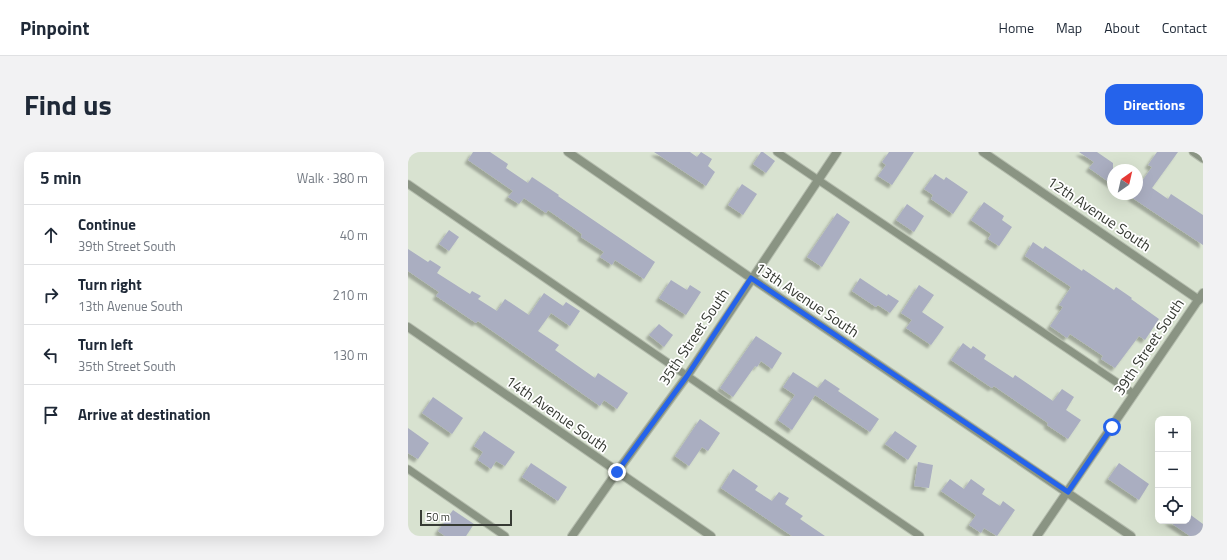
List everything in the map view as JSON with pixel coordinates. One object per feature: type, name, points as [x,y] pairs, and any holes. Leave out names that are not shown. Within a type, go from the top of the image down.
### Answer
[{"type":"street","name":"13th Avenue South","points":[[568,152],[1131,536]]},
{"type":"street","name":"35th Street South","points":[[572,536],[687,376],[751,278],[837,152]]},
{"type":"street","name":"12th Avenue South","points":[[983,152],[1201,296]]},
{"type":"street","name":"39th Street South","points":[[1037,536],[1201,296]]},
{"type":"street","name":"14th Avenue South","points":[[408,327],[711,536]]},
{"type":"lane","points":[[777,152],[1134,394]]},
{"type":"lane","points":[[1193,152],[1203,159]]},
{"type":"lane","points":[[408,184],[920,536]]},
{"type":"lane","points":[[408,469],[505,536]]},
{"type":"building","points":[[473,152],[490,152],[508,164],[506,168],[528,183],[532,177],[655,262],[644,279],[615,260],[612,265],[600,257],[604,252],[581,237],[582,234],[548,210],[546,213],[524,198],[519,204],[508,197],[513,191],[468,160]]},
{"type":"building","points":[[654,152],[690,152],[697,157],[701,152],[712,159],[708,166],[715,172],[706,186]]},
{"type":"building","points":[[761,152],[775,161],[766,173],[753,164]]},
{"type":"building","points":[[889,152],[914,152],[892,185],[878,176],[886,165],[882,162]]},
{"type":"building","points":[[1079,152],[1097,152],[1113,163],[1107,164],[1107,181],[1089,168],[1094,162]]},
{"type":"building","points":[[1157,152],[1178,152],[1152,188],[1168,199],[1171,194],[1203,215],[1203,245],[1136,200],[1143,200],[1143,180],[1152,167],[1148,165]]},
{"type":"building","points":[[935,174],[944,180],[946,177],[968,192],[953,214],[931,199],[933,195],[924,189]]},
{"type":"building","points":[[742,184],[757,194],[743,215],[728,205]]},
{"type":"building","points":[[984,202],[1004,216],[1002,220],[1012,227],[999,246],[988,239],[991,234],[971,220]]},
{"type":"building","points":[[907,204],[924,216],[914,232],[896,220]]},
{"type":"building","points":[[837,213],[850,222],[822,267],[807,257]]},
{"type":"building","points":[[449,230],[459,237],[449,251],[439,244]]},
{"type":"building","points":[[1033,242],[1043,249],[1045,246],[1114,290],[1116,287],[1159,319],[1145,340],[1139,336],[1115,368],[1101,359],[1103,356],[1070,334],[1067,338],[1050,326],[1063,307],[1059,305],[1071,287],[1025,256]]},
{"type":"building","points":[[408,249],[428,262],[430,260],[441,267],[437,273],[470,294],[472,291],[481,296],[478,299],[497,311],[505,299],[529,315],[544,293],[563,306],[566,302],[580,311],[570,326],[551,313],[538,331],[559,345],[555,350],[595,378],[598,373],[628,393],[617,409],[604,400],[600,406],[478,321],[476,323],[436,296],[439,292],[408,271]]},
{"type":"building","points":[[860,278],[887,296],[888,294],[899,301],[890,313],[878,305],[876,307],[852,291]]},
{"type":"building","points":[[671,280],[687,290],[690,285],[701,292],[686,315],[659,298]]},
{"type":"building","points":[[919,285],[934,295],[922,312],[944,327],[931,345],[906,328],[912,320],[901,313]]},
{"type":"building","points":[[659,324],[673,335],[664,347],[649,335]]},
{"type":"building","points":[[756,336],[782,353],[772,369],[761,361],[757,367],[755,366],[733,397],[720,388]]},
{"type":"building","points":[[963,343],[971,349],[973,346],[986,355],[984,359],[1013,378],[1015,375],[1053,401],[1062,389],[1074,397],[1066,410],[1081,420],[1068,439],[1047,425],[1048,423],[994,386],[992,388],[951,360]]},
{"type":"building","points":[[793,372],[818,388],[825,379],[840,389],[838,391],[879,419],[870,432],[815,395],[792,430],[778,420],[795,395],[783,387]]},
{"type":"building","points":[[433,397],[463,418],[452,434],[422,413]]},
{"type":"building","points":[[700,419],[720,433],[708,451],[702,447],[689,466],[675,456]]},
{"type":"building","points":[[408,428],[429,443],[418,459],[408,453]]},
{"type":"building","points":[[484,431],[515,452],[505,466],[496,461],[491,469],[478,460],[483,452],[474,446]]},
{"type":"building","points":[[895,431],[917,446],[908,460],[885,444]]},
{"type":"building","points":[[918,462],[933,465],[929,488],[914,486]]},
{"type":"building","points":[[531,463],[567,487],[558,501],[522,477]]},
{"type":"building","points":[[1119,463],[1149,484],[1139,500],[1108,479]]},
{"type":"building","points":[[733,469],[758,486],[755,490],[772,501],[779,492],[789,498],[785,504],[803,516],[800,519],[825,536],[792,536],[721,488]]},
{"type":"building","points":[[950,479],[964,489],[971,479],[985,489],[982,494],[1000,506],[1003,501],[1015,510],[997,536],[984,528],[981,533],[969,525],[976,515],[941,491]]},
{"type":"building","points":[[453,510],[474,524],[466,536],[445,536],[438,531]]},
{"type":"building","points":[[1191,515],[1203,524],[1203,536],[1190,536],[1172,524],[1191,524]]},
{"type":"route","points":[[617,472],[687,376],[751,278],[1068,492],[1112,427]]}]
